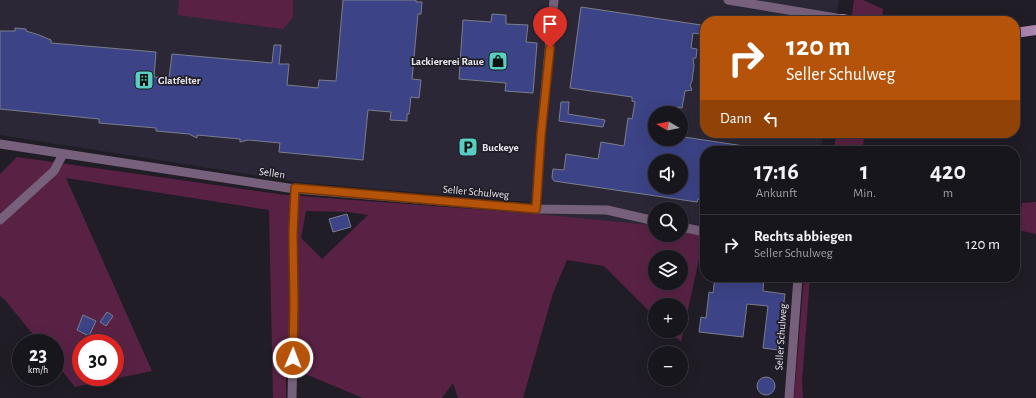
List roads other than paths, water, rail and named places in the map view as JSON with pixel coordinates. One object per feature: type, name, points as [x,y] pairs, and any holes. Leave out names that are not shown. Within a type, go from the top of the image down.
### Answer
[{"type":"street","points":[[536,209],[541,135],[554,0]]},
{"type":"street","points":[[728,0],[824,16]]},
{"type":"street","points":[[1020,32],[1036,30]]},
{"type":"street","name":"Sellen","points":[[0,144],[295,188],[293,233],[294,303],[292,398]]},
{"type":"street","points":[[0,220],[54,171],[62,154]]},
{"type":"street","name":"Seller Schulweg","points":[[295,188],[536,209],[607,210],[648,219]]},
{"type":"street","points":[[688,228],[700,231]]},
{"type":"street","name":"Seller Schulweg","points":[[789,398],[798,282]]},
{"type":"place","name":"Lackiererei Raue","points":[[498,61]]},
{"type":"place","name":"Glatfelter","points":[[144,80]]},
{"type":"place","name":"Buckeye","points":[[468,147]]}]
